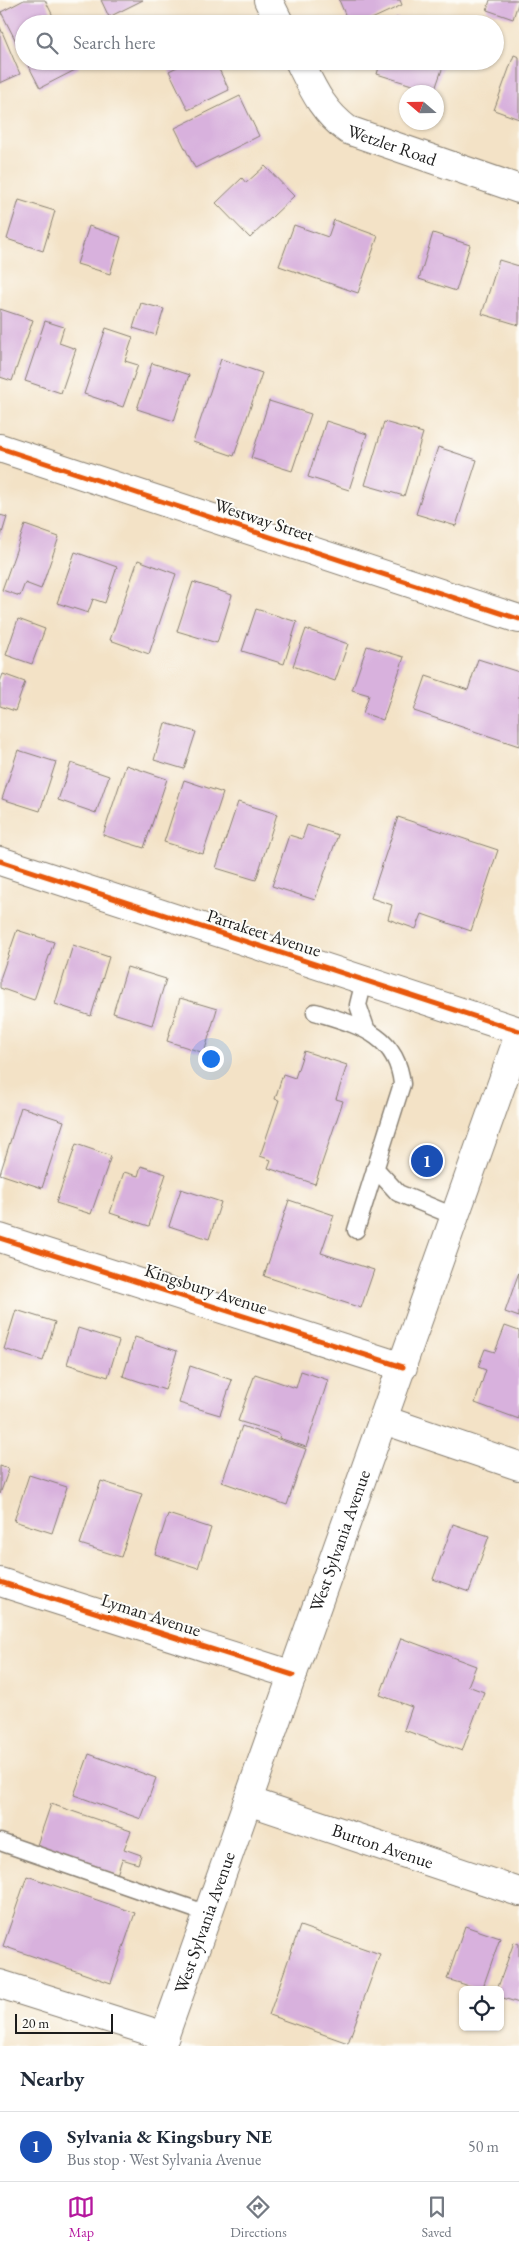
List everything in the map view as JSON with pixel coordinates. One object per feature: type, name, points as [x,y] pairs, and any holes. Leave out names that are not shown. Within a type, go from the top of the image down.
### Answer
[{"type":"street","points":[[268,0],[276,15]]},
{"type":"street","name":"Wetzler Road","points":[[303,70],[318,100],[332,118],[348,130],[519,189]]},
{"type":"street","name":"Westway Street","points":[[0,448],[519,619]]},
{"type":"street","name":"Parrakeet Avenue","points":[[0,861],[364,980],[519,1036]]},
{"type":"street","name":"West Sylvania Avenue","points":[[163,2041],[519,1036]]},
{"type":"street","name":"Kingsbury Avenue","points":[[0,1238],[403,1367]]},
{"type":"street","points":[[384,1420],[519,1466]]},
{"type":"street","name":"Lyman Avenue","points":[[0,1582],[293,1675]]},
{"type":"street","name":"Burton Avenue","points":[[248,1801],[519,1892]]},
{"type":"street","points":[[0,1984],[163,2041]]},
{"type":"lane","points":[[364,980],[358,1005],[366,1028]]},
{"type":"lane","points":[[315,1012],[366,1028],[384,1044],[400,1066],[402,1084],[356,1230]]},
{"type":"lane","points":[[375,1168],[398,1193],[456,1217]]},
{"type":"lane","points":[[0,1842],[208,1914]]},
{"type":"building","points":[[24,0],[45,0],[52,15],[15,15],[15,39],[1,12]]},
{"type":"building","points":[[101,0],[143,0],[113,15],[108,15]]},
{"type":"building","points":[[339,0],[400,0],[402,5],[380,15],[345,15]]},
{"type":"building","points":[[490,0],[519,0],[513,19],[487,10]]},
{"type":"building","points":[[0,27],[15,62],[15,70],[18,70],[20,74],[0,83]]},
{"type":"building","points":[[514,55],[519,57],[519,119],[494,110]]},
{"type":"building","points":[[31,70],[75,70],[40,88]]},
{"type":"building","points":[[219,70],[229,90],[188,110],[169,71]]},
{"type":"building","points":[[378,70],[442,70],[436,85],[412,85],[377,74]]},
{"type":"building","points":[[240,96],[259,136],[195,168],[175,128]]},
{"type":"building","points":[[265,166],[294,196],[250,238],[216,203],[242,178],[246,183]]},
{"type":"building","points":[[19,200],[55,211],[43,251],[7,239]]},
{"type":"building","points":[[334,220],[378,236],[358,293],[279,266],[294,225],[328,237]]},
{"type":"building","points":[[89,226],[121,237],[110,274],[77,264]]},
{"type":"building","points":[[433,233],[470,245],[456,291],[419,279]]},
{"type":"building","points":[[499,260],[519,266],[519,325],[482,314]]},
{"type":"building","points":[[141,303],[164,309],[156,335],[133,328]]},
{"type":"building","points":[[0,309],[33,320],[12,381],[0,377]]},
{"type":"building","points":[[45,321],[64,327],[59,343],[76,349],[61,393],[25,381]]},
{"type":"building","points":[[106,328],[133,337],[125,361],[138,365],[123,407],[84,394]]},
{"type":"building","points":[[221,359],[262,373],[234,456],[193,442]]},
{"type":"building","points":[[152,363],[189,375],[174,421],[137,409]]},
{"type":"building","points":[[269,401],[311,414],[292,471],[251,458]]},
{"type":"building","points":[[326,421],[367,434],[349,490],[308,477]]},
{"type":"building","points":[[384,422],[423,433],[404,496],[365,485]]},
{"type":"building","points":[[438,447],[477,460],[456,526],[416,514]]},
{"type":"building","points":[[0,515],[7,517],[0,540]]},
{"type":"building","points":[[25,525],[59,537],[41,589],[25,583],[20,596],[2,590]]},
{"type":"building","points":[[75,552],[117,567],[105,603],[93,599],[88,613],[57,603]]},
{"type":"building","points":[[138,560],[176,574],[149,654],[110,640]]},
{"type":"building","points":[[193,582],[232,595],[217,643],[177,631]]},
{"type":"building","points":[[256,609],[297,622],[284,664],[242,651]]},
{"type":"building","points":[[18,619],[45,629],[32,664],[6,655]]},
{"type":"building","points":[[306,629],[348,644],[335,681],[293,666]]},
{"type":"building","points":[[367,646],[404,657],[383,720],[363,713],[369,695],[352,690]]},
{"type":"building","points":[[478,659],[519,672],[519,746],[414,711],[426,676],[468,690]]},
{"type":"building","points":[[3,674],[25,682],[15,711],[0,706],[0,682]]},
{"type":"building","points":[[165,723],[196,732],[184,769],[154,760]]},
{"type":"building","points":[[18,750],[56,762],[40,811],[2,799]]},
{"type":"building","points":[[71,763],[109,776],[96,813],[58,800]]},
{"type":"building","points":[[126,765],[167,779],[144,848],[103,835]]},
{"type":"building","points":[[184,780],[223,793],[203,854],[164,842]]},
{"type":"building","points":[[238,802],[277,814],[256,880],[216,868]]},
{"type":"building","points":[[398,817],[498,850],[471,931],[422,914],[416,929],[388,919],[392,905],[371,898]]},
{"type":"building","points":[[307,825],[338,835],[315,900],[272,886],[289,835],[302,839]]},
{"type":"building","points":[[17,930],[54,942],[34,1000],[0,988],[0,979]]},
{"type":"building","points":[[73,945],[109,957],[91,1016],[55,1004]]},
{"type":"building","points":[[127,967],[166,979],[152,1025],[113,1013]]},
{"type":"building","points":[[180,998],[217,1009],[204,1053],[167,1041]]},
{"type":"building","points":[[304,1051],[347,1065],[336,1099],[343,1101],[315,1184],[268,1168],[271,1160],[260,1156],[279,1100],[275,1099],[283,1074],[295,1078]]},
{"type":"building","points":[[21,1107],[64,1121],[42,1188],[0,1174]]},
{"type":"building","points":[[76,1144],[111,1156],[91,1214],[56,1203]]},
{"type":"building","points":[[141,1166],[166,1174],[149,1226],[110,1213],[124,1172],[138,1176]]},
{"type":"building","points":[[181,1189],[221,1202],[209,1239],[169,1226]]},
{"type":"building","points":[[289,1200],[334,1215],[321,1253],[374,1270],[361,1308],[264,1276]]},
{"type":"building","points":[[519,1272],[519,1317],[505,1312]]},
{"type":"building","points":[[16,1310],[55,1322],[43,1361],[4,1349]]},
{"type":"building","points":[[505,1326],[519,1331],[519,1419],[475,1403],[486,1370],[478,1367],[485,1349],[495,1352]]},
{"type":"building","points":[[78,1328],[119,1341],[108,1377],[67,1364]]},
{"type":"building","points":[[135,1337],[177,1351],[165,1390],[123,1376]]},
{"type":"building","points":[[190,1366],[232,1380],[220,1415],[179,1403]]},
{"type":"building","points":[[301,1371],[328,1380],[306,1447],[279,1438],[280,1434],[238,1421],[255,1374],[296,1388]]},
{"type":"building","points":[[242,1426],[306,1449],[287,1505],[222,1482]]},
{"type":"building","points":[[0,1466],[9,1469],[0,1494]]},
{"type":"building","points":[[29,1475],[67,1487],[52,1533],[14,1521]]},
{"type":"building","points":[[101,1481],[142,1494],[121,1557],[80,1544]]},
{"type":"building","points":[[168,1514],[211,1528],[198,1568],[155,1554]]},
{"type":"building","points":[[453,1524],[489,1536],[469,1592],[433,1579]]},
{"type":"building","points":[[401,1638],[476,1666],[468,1686],[484,1692],[462,1751],[404,1730],[412,1707],[380,1695]]},
{"type":"building","points":[[89,1754],[156,1778],[141,1819],[74,1795]]},
{"type":"building","points":[[51,1804],[131,1831],[124,1849],[141,1855],[138,1864],[122,1859],[117,1875],[36,1848]]},
{"type":"building","points":[[27,1876],[135,1913],[111,1983],[3,1946]]},
{"type":"building","points":[[300,1926],[380,1954],[348,2043],[269,2015]]},
{"type":"building","points":[[465,1926],[500,1938],[483,1986],[469,1986],[447,1979]]},
{"type":"building","points":[[514,1942],[519,1944],[519,2003],[504,1998],[504,1986],[498,1986]]},
{"type":"cycle path","points":[[0,448],[519,619]]},
{"type":"cycle path","points":[[0,861],[519,1031]]},
{"type":"cycle path","points":[[0,1238],[403,1367]]},
{"type":"cycle path","points":[[0,1582],[293,1675]]},
{"type":"place","name":"Sylvania & Kingsbury NE","points":[[427,1161]]}]
